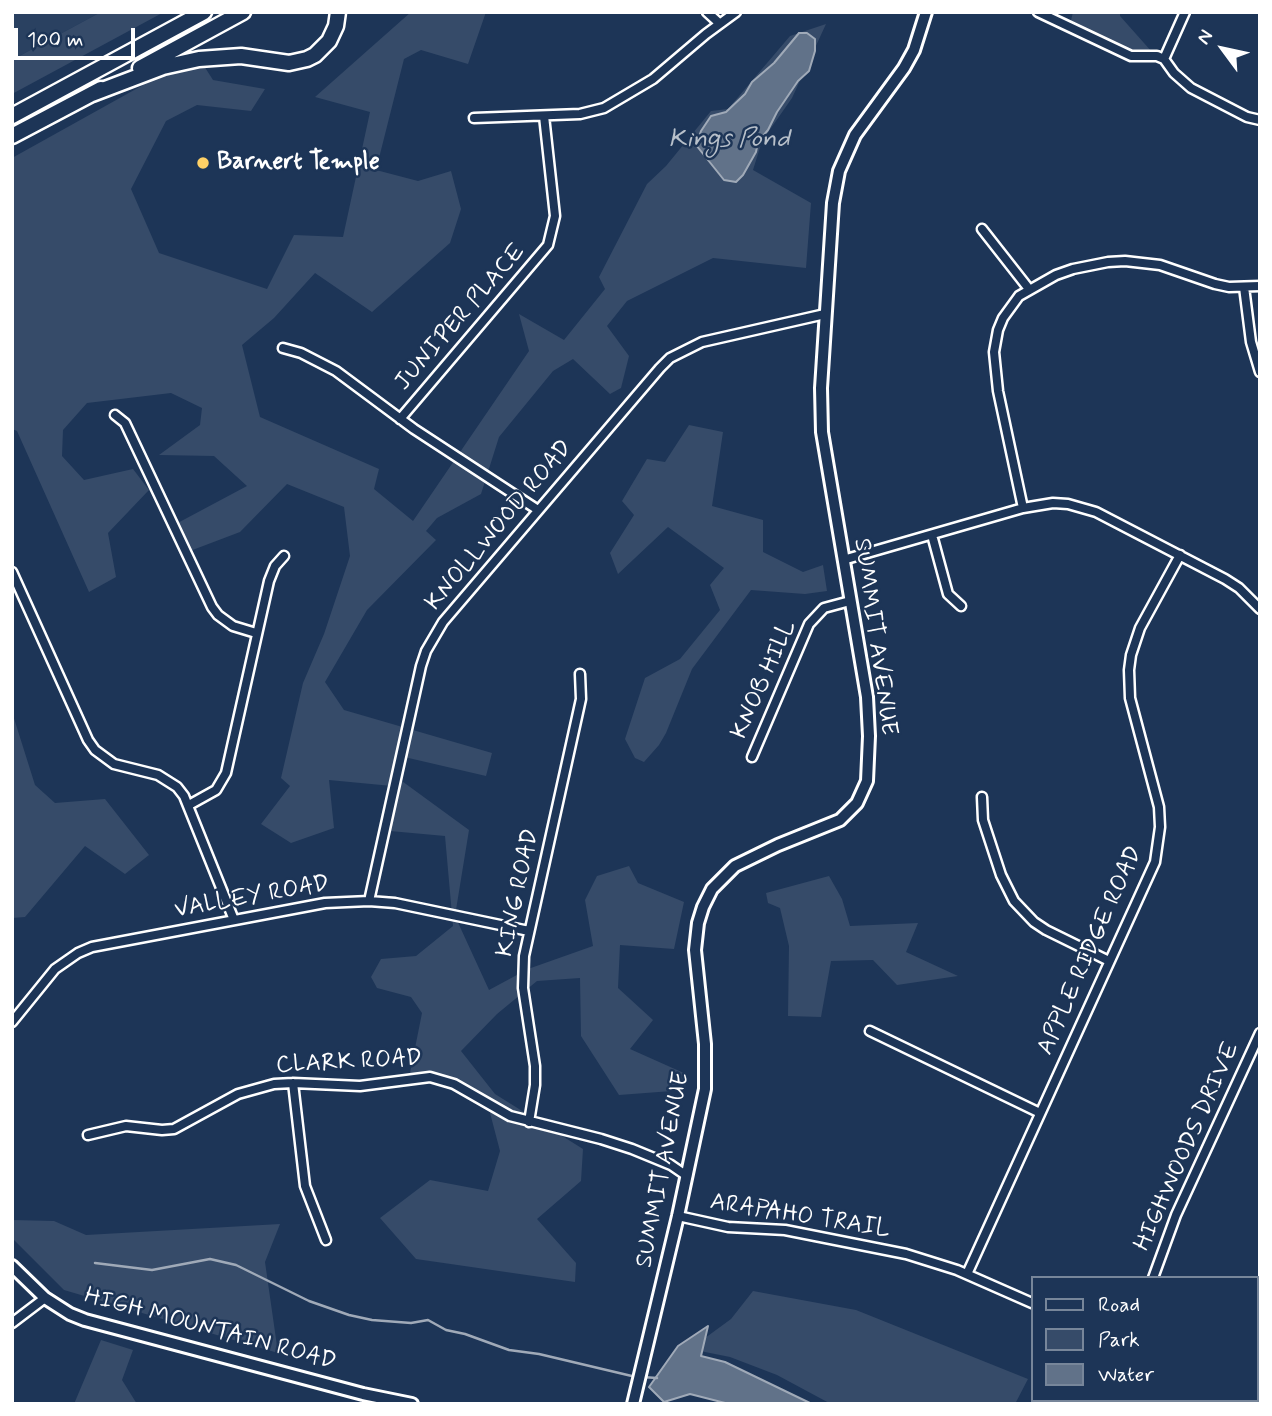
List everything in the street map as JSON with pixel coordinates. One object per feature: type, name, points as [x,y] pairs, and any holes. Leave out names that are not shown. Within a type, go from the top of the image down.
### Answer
[{"type":"highway","points":[[80,79],[189,12]]},
{"type":"highway","points":[[12,116],[204,12]]},
{"type":"highway","points":[[12,138],[243,12]]},
{"type":"highway","points":[[92,93],[163,67],[199,58],[241,56],[279,63],[298,62],[315,55],[329,41],[336,26],[338,12]]},
{"type":"street","points":[[707,12],[719,23]]},
{"type":"street","points":[[474,118],[591,112],[616,102],[661,73],[719,23],[736,12]]},
{"type":"street","name":"SUMMIT AVENUE","points":[[633,1404],[701,1112],[706,1069],[695,950],[703,907],[712,890],[735,866],[748,858],[840,820],[857,803],[867,780],[867,697],[822,432],[821,388],[833,204],[839,172],[855,135],[904,68],[914,50],[926,12]]},
{"type":"street","points":[[1038,12],[1131,56],[1151,54],[1164,59],[1174,73],[1191,88],[1247,117],[1260,120]]},
{"type":"street","points":[[1164,59],[1185,12]]},
{"type":"street","name":"JUNIPER PLACE","points":[[400,419],[548,245],[555,216],[544,116]]},
{"type":"street","points":[[982,229],[1029,289]]},
{"type":"street","points":[[1023,508],[998,391],[994,352],[998,330],[1010,306],[1029,289],[1073,269],[1104,262],[1125,261],[1160,265],[1215,284],[1260,286]]},
{"type":"street","points":[[1244,287],[1251,342],[1260,372]]},
{"type":"street","name":"KNOLLWOOD ROAD","points":[[369,901],[421,666],[426,651],[443,622],[670,358],[702,342],[825,314]]},
{"type":"street","points":[[283,348],[300,353],[336,371],[400,419],[538,510]]},
{"type":"street","points":[[115,415],[125,423],[212,607],[233,626],[256,633]]},
{"type":"street","points":[[843,560],[1023,508],[1053,503],[1082,507],[1180,555],[1239,588],[1260,609]]},
{"type":"street","points":[[932,535],[948,594],[961,606]]},
{"type":"street","name":"APPLE RIDGE ROAD","points":[[967,1274],[1149,878],[1160,827],[1156,791],[1130,698],[1129,670],[1140,628],[1180,555]]},
{"type":"street","points":[[189,805],[216,790],[226,773],[269,581],[275,566],[284,556]]},
{"type":"street","points":[[12,572],[70,702],[95,750],[114,764],[158,775],[177,788],[189,805],[234,920]]},
{"type":"street","name":"KNOB HILL","points":[[752,757],[809,624],[824,608],[850,601]]},
{"type":"street","name":"KING ROAD","points":[[529,1122],[535,1066],[522,972],[581,699],[580,674]]},
{"type":"street","points":[[982,797],[988,836],[1001,875],[1014,901],[1034,922],[1046,930],[1109,961]]},
{"type":"street","name":"VALLEY ROAD","points":[[12,1022],[45,978],[78,953],[106,943],[325,903],[369,901],[421,907],[529,931]]},
{"type":"street","points":[[870,1031],[1040,1113]]},
{"type":"street","name":"HIGHWOODS DRIVE","points":[[1154,1276],[1176,1215],[1260,1033]]},
{"type":"street","name":"CLARK ROAD","points":[[88,1135],[126,1126],[155,1130],[174,1129],[238,1094],[274,1084],[345,1087],[430,1077],[454,1084],[494,1108],[529,1122],[577,1132],[632,1149],[671,1165],[687,1176]]},
{"type":"street","points":[[293,1083],[305,1186],[326,1240]]},
{"type":"street","name":"ARAPAHO TRAIL","points":[[678,1216],[728,1227],[765,1228],[807,1234],[906,1254],[967,1274],[1030,1302]]},
{"type":"street","name":"HIGH MOUNTAIN ROAD","points":[[12,1266],[45,1298],[85,1320],[363,1394],[412,1404]]},
{"type":"street","points":[[12,1323],[45,1298]]},
{"type":"shaded area","points":[[12,12],[101,12],[12,60]]},
{"type":"green space","points":[[101,12],[164,12],[12,94],[12,60]]},
{"type":"green space","points":[[411,12],[486,12],[468,64],[421,50],[404,59],[376,170],[418,181],[451,171],[461,209],[450,243],[372,312],[315,273],[274,318],[242,345],[260,417],[379,469],[374,489],[413,521],[529,351],[519,314],[564,340],[605,289],[599,277],[647,184],[666,166],[711,111],[728,109],[790,36],[826,24],[792,98],[762,141],[753,170],[811,203],[806,268],[713,258],[627,301],[607,326],[629,356],[621,388],[610,394],[573,359],[553,371],[499,437],[481,494],[437,518],[426,531],[436,540],[367,610],[325,682],[344,710],[492,753],[486,776],[400,756],[395,776],[469,830],[455,916],[489,990],[528,969],[593,946],[585,900],[597,876],[629,866],[638,883],[684,902],[674,949],[620,945],[618,988],[653,1020],[630,1049],[686,1074],[685,1090],[619,1095],[581,1036],[580,978],[537,981],[497,1014],[461,1051],[495,1094],[583,1149],[581,1181],[537,1219],[576,1263],[575,1282],[416,1259],[380,1218],[430,1180],[488,1191],[500,1151],[489,1109],[455,1084],[409,1078],[422,1013],[411,997],[377,988],[371,977],[381,959],[416,956],[453,926],[445,836],[379,830],[392,786],[329,780],[334,828],[291,843],[261,824],[290,786],[281,778],[303,683],[324,634],[350,556],[344,507],[287,484],[240,532],[182,554],[172,526],[247,486],[214,456],[159,455],[200,425],[202,408],[171,393],[87,403],[63,430],[62,456],[84,480],[133,469],[149,490],[108,533],[116,577],[89,592],[17,431],[12,429],[12,158],[197,55],[213,80],[265,89],[251,111],[197,105],[166,121],[131,189],[159,253],[267,289],[294,235],[343,237],[370,112],[315,97]]},
{"type":"green space","points":[[1073,12],[1120,12],[1120,16],[1152,52],[1133,59],[1069,29]]},
{"type":"green space","points":[[689,425],[723,432],[712,506],[763,520],[763,552],[803,572],[823,565],[827,591],[805,594],[751,590],[692,669],[666,733],[644,762],[635,758],[625,739],[645,678],[680,659],[720,610],[710,585],[724,568],[668,527],[618,574],[610,553],[634,515],[622,501],[647,459],[665,462]]},
{"type":"green space","points":[[12,712],[35,785],[55,803],[105,799],[149,855],[125,874],[85,846],[25,917],[12,918]]},
{"type":"green space","points":[[829,876],[842,899],[850,926],[918,923],[906,952],[958,976],[897,985],[873,960],[831,961],[821,1017],[788,1016],[789,946],[780,908],[768,903],[766,893]]},
{"type":"green space","points":[[12,1220],[54,1221],[86,1235],[280,1224],[265,1262],[278,1353],[64,1290],[12,1238]]},
{"type":"green space","points":[[753,1291],[856,1310],[1028,1379],[1015,1404],[831,1404],[777,1375],[730,1357],[690,1349],[731,1319]]},
{"type":"green space","points":[[101,1340],[133,1350],[122,1380],[137,1404],[74,1404]]},
{"type":"water","name":"Kings Pond","points":[[799,33],[807,33],[815,39],[815,51],[809,71],[798,81],[777,112],[758,142],[756,152],[743,175],[736,182],[724,180],[696,145],[701,131],[711,116],[726,112],[745,94],[752,82],[774,63]]},
{"type":"water","points":[[708,1326],[701,1356],[725,1362],[812,1404],[729,1404],[690,1394],[664,1402],[649,1387],[678,1346]]},
{"type":"waterway","points":[[95,1263],[152,1270],[210,1259],[236,1265],[309,1301],[349,1315],[411,1323],[428,1320],[446,1330],[509,1350],[539,1354],[636,1377]]},
{"type":"waterway","points":[[642,1377],[657,1378]]},
{"type":"place","name":"Barnert Temple","points":[[203,163]]}]
